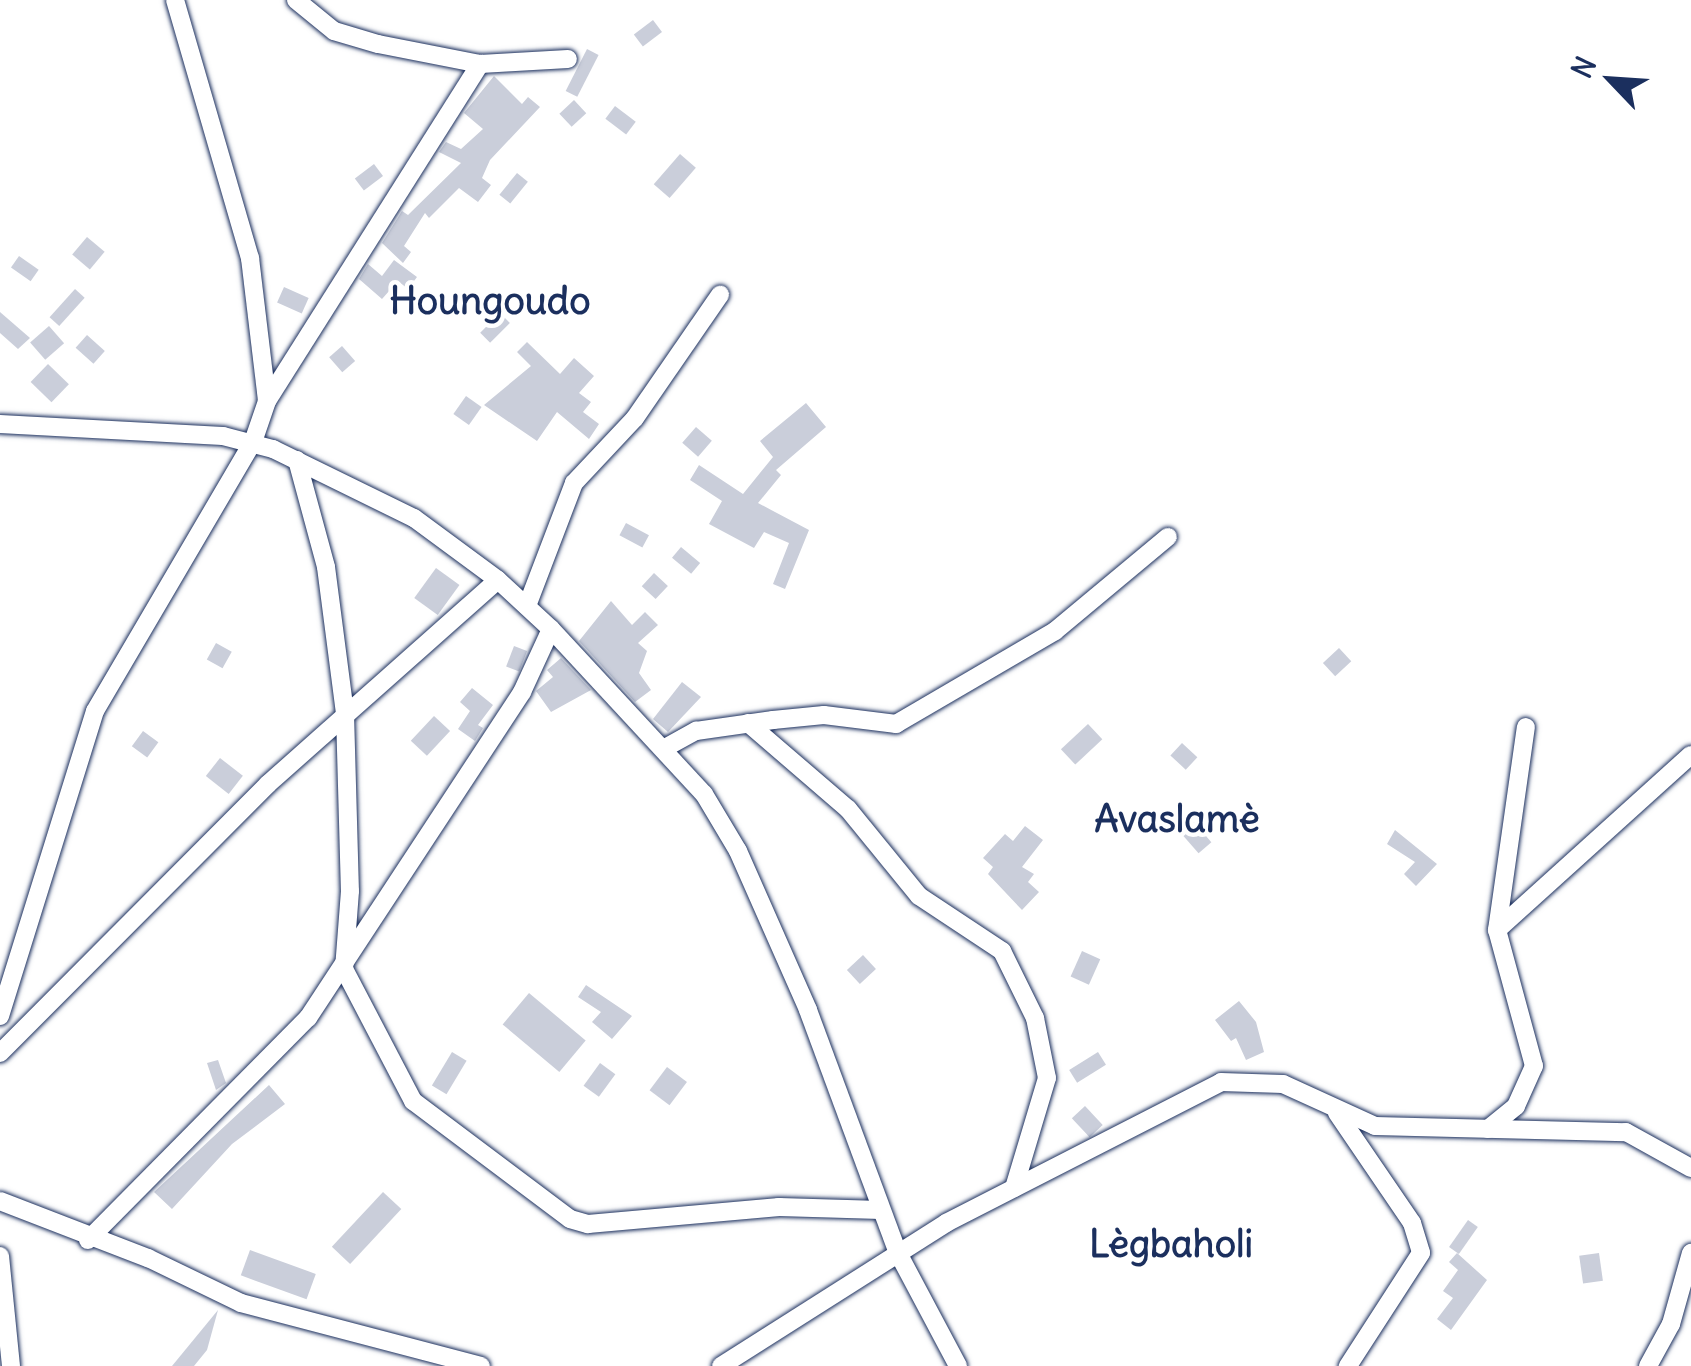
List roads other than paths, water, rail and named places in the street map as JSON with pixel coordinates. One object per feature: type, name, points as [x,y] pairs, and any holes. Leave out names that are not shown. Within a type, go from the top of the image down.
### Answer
[{"type":"street","points":[[175,0],[250,258],[266,400]]},
{"type":"street","points":[[296,0],[350,38],[480,64],[568,59]]},
{"type":"street","points":[[0,1016],[95,711],[253,442],[266,400],[480,64]]},
{"type":"street","points":[[526,606],[574,483],[635,418],[720,295]]},
{"type":"street","points":[[0,424],[253,442],[414,518],[498,580],[551,629],[704,794],[738,851],[808,1010],[898,1253],[958,1366]]},
{"type":"street","points":[[298,460],[326,566],[345,714],[350,890],[344,969],[414,1102],[570,1219],[608,1224],[779,1207],[881,1210]]},
{"type":"street","points":[[662,749],[696,731],[748,723],[824,715],[896,724],[1056,631],[1168,537]]},
{"type":"street","points":[[0,1053],[345,714],[498,580]]},
{"type":"street","points":[[88,1240],[255,1074],[344,969],[522,692],[551,629]]},
{"type":"street","points":[[748,723],[848,809],[919,896],[1002,951],[1035,1018],[1048,1078],[1014,1188]]},
{"type":"street","points":[[1488,1128],[1516,1106],[1534,1066],[1498,930],[1526,728]]},
{"type":"street","points":[[1498,930],[1691,755]]},
{"type":"street","points":[[721,1366],[898,1253],[1014,1188],[1221,1082],[1283,1084],[1336,1113],[1375,1126],[1626,1132],[1691,1168]]},
{"type":"street","points":[[1336,1113],[1412,1224],[1421,1253],[1348,1366]]},
{"type":"street","points":[[0,1222],[1,1201],[88,1240],[148,1258],[294,1321],[481,1366]]},
{"type":"street","points":[[1648,1366],[1671,1324],[1691,1253]]},
{"type":"street","points":[[0,1256],[11,1366]]},
{"type":"district","name":"Houngoudo","points":[[490,301]]},
{"type":"district","name":"Avaslamè","points":[[1177,819]]},
{"type":"district","name":"Lègbaholi","points":[[1171,1244]]}]
